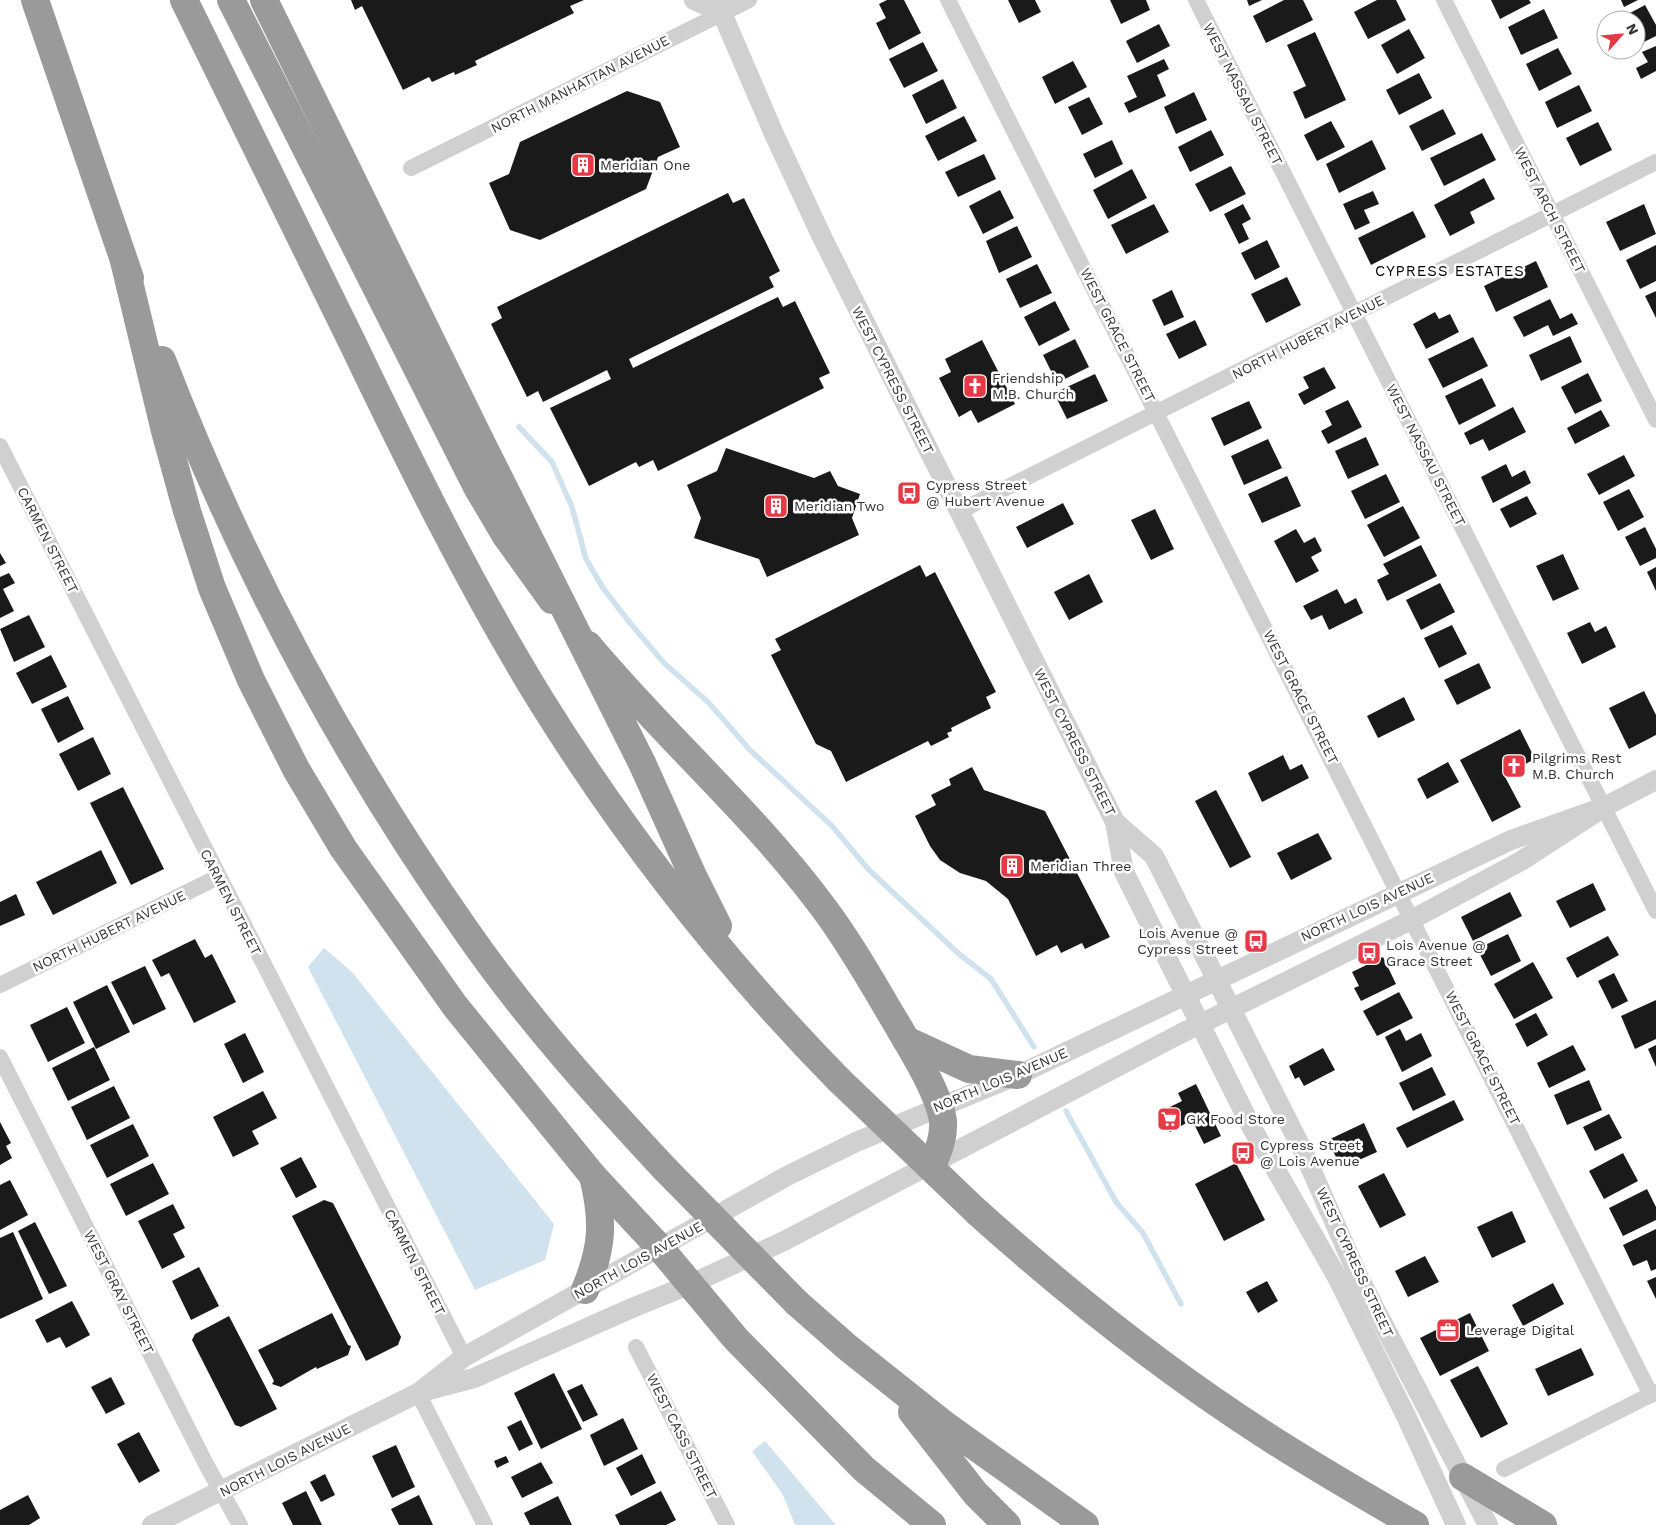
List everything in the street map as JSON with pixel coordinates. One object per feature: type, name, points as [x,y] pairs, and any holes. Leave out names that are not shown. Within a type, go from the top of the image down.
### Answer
[{"type":"highway","points":[[35,0],[124,261],[164,365],[235,529],[302,662],[350,749],[402,836],[468,934],[540,1027],[600,1099],[665,1169],[797,1303],[847,1347],[953,1431],[1085,1525]]},
{"type":"highway","points":[[184,0],[444,529],[500,631],[541,700],[587,771],[666,880],[758,994],[839,1080],[977,1212],[1075,1298],[1134,1343],[1261,1433],[1415,1525]]},
{"type":"highway","points":[[231,0],[448,433],[506,536],[538,581],[606,667],[653,720],[754,825],[823,908],[853,952],[906,1040],[939,1107],[943,1121],[943,1137],[932,1165]]},
{"type":"highway","points":[[264,0],[480,440],[642,762],[709,910],[758,994]]},
{"type":"highway","points":[[124,261],[165,431],[187,511],[212,588],[251,680],[296,769],[370,889],[489,1049],[593,1176],[660,1248],[736,1339],[857,1462],[932,1525]]},
{"type":"highway","points":[[906,1040],[969,1068],[1018,1074]]},
{"type":"highway","points":[[585,1290],[596,1265],[602,1236],[599,1201],[593,1176]]},
{"type":"highway","points":[[847,1347],[907,1406],[975,1492],[1007,1525]]},
{"type":"highway","points":[[1463,1477],[1543,1525]]},
{"type":"street","points":[[694,0],[722,6]]},
{"type":"street","name":"NORTH MANHATTAN AVENUE","points":[[411,168],[722,6],[748,0]]},
{"type":"street","name":"WEST GRACE STREET","points":[[948,0],[1654,1394]]},
{"type":"street","name":"WEST NASSAU STREET","points":[[1196,0],[1656,911]]},
{"type":"street","name":"WEST ARCH STREET","points":[[1444,0],[1656,420]]},
{"type":"street","name":"WEST CYPRESS STREET","points":[[722,6],[774,134],[817,226],[1115,822],[1124,872],[1187,994],[1252,1128],[1337,1277],[1407,1418],[1456,1525]]},
{"type":"street","name":"NORTH HUBERT AVENUE","points":[[960,511],[1656,162]]},
{"type":"street","name":"CARMEN STREET","points":[[0,446],[464,1357]]},
{"type":"street","name":"NORTH LOIS AVENUE","points":[[418,1393],[474,1378],[691,1284],[792,1236],[932,1165],[1030,1111],[1232,1010],[1521,861],[1604,807],[1656,780]]},
{"type":"street","name":"NORTH LOIS AVENUE","points":[[152,1525],[222,1492],[418,1393],[464,1357],[796,1172],[856,1142],[1018,1074],[1512,840],[1604,807]]},
{"type":"street","name":"WEST CYPRESS STREET","points":[[1115,822],[1154,856],[1303,1151],[1360,1280],[1488,1525]]},
{"type":"street","name":"NORTH HUBERT AVENUE","points":[[0,986],[218,877]]},
{"type":"street","name":"WEST GRAY STREET","points":[[0,1057],[240,1525]]},
{"type":"street","name":"WEST CASS STREET","points":[[636,1346],[728,1525]]},
{"type":"street","points":[[418,1393],[485,1525]]},
{"type":"street","points":[[1504,1469],[1654,1394]]},
{"type":"water","points":[[324,948],[352,972],[554,1224],[545,1260],[475,1290],[308,967]]},
{"type":"water","points":[[765,1441],[836,1525],[795,1525],[783,1495],[752,1451]]},
{"type":"building","points":[[351,0],[584,0],[570,6],[574,13],[475,61],[477,65],[455,75],[454,72],[432,82],[429,77],[403,90],[362,6],[355,10]]},
{"type":"building","points":[[887,0],[904,0],[921,33],[889,50],[876,23],[886,18],[879,4]]},
{"type":"building","points":[[1008,0],[1035,0],[1041,12],[1019,23]]},
{"type":"building","points":[[1110,0],[1146,0],[1150,10],[1121,24]]},
{"type":"building","points":[[1247,0],[1262,0],[1249,6]]},
{"type":"building","points":[[1284,0],[1303,0],[1313,20],[1266,43],[1253,16]]},
{"type":"building","points":[[1377,0],[1396,0],[1406,20],[1368,39],[1354,12]]},
{"type":"building","points":[[1491,0],[1529,0],[1531,3],[1500,19]]},
{"type":"building","points":[[1621,0],[1638,0],[1624,7]]},
{"type":"building","points":[[1645,5],[1656,25],[1656,36],[1646,41],[1646,10],[1636,10]]},
{"type":"building","points":[[1544,9],[1558,38],[1521,55],[1508,27]]},
{"type":"building","points":[[1159,24],[1170,46],[1137,63],[1126,41]]},
{"type":"building","points":[[1409,29],[1425,58],[1397,74],[1381,45]]},
{"type":"building","points":[[1315,32],[1346,100],[1305,119],[1293,92],[1306,86],[1287,45]]},
{"type":"building","points":[[923,42],[938,71],[904,88],[889,59]]},
{"type":"building","points":[[1656,46],[1656,71],[1641,79],[1636,68],[1648,62],[1646,50]]},
{"type":"building","points":[[1558,48],[1572,74],[1539,91],[1526,64]]},
{"type":"building","points":[[1164,59],[1169,69],[1157,75],[1166,96],[1129,113],[1124,103],[1137,97],[1127,76]]},
{"type":"building","points":[[1073,61],[1087,87],[1055,104],[1042,77]]},
{"type":"building","points":[[1419,73],[1432,98],[1399,115],[1386,90]]},
{"type":"building","points":[[943,79],[957,108],[926,124],[912,95]]},
{"type":"building","points":[[1579,85],[1592,111],[1557,128],[1545,102]]},
{"type":"building","name":"Meridian One","points":[[627,91],[660,102],[680,147],[658,157],[646,189],[540,240],[510,230],[489,183],[509,174],[520,142]]},
{"type":"building","points":[[1194,92],[1207,120],[1176,134],[1164,107]]},
{"type":"building","points":[[1089,97],[1103,124],[1082,135],[1068,107]]},
{"type":"building","points":[[1443,109],[1456,134],[1422,151],[1409,126]]},
{"type":"building","points":[[964,116],[977,141],[938,161],[925,136]]},
{"type":"building","points":[[1331,121],[1345,147],[1317,161],[1304,135]]},
{"type":"building","points":[[1598,122],[1612,150],[1580,166],[1566,138]]},
{"type":"building","points":[[1211,130],[1224,155],[1190,172],[1178,147]]},
{"type":"building","points":[[1482,133],[1496,160],[1444,186],[1430,158]]},
{"type":"building","points":[[1112,140],[1123,164],[1095,178],[1083,154]]},
{"type":"building","points":[[1372,140],[1386,169],[1339,193],[1326,164]]},
{"type":"building","points":[[984,154],[996,179],[958,197],[945,172]]},
{"type":"building","points":[[1231,166],[1246,194],[1210,212],[1195,184]]},
{"type":"building","points":[[1132,169],[1147,198],[1108,219],[1093,190]]},
{"type":"building","points":[[1484,178],[1495,199],[1470,212],[1475,223],[1450,236],[1434,205]]},
{"type":"building","points":[[1000,190],[1014,218],[983,234],[969,206]]},
{"type":"building","points":[[1373,191],[1379,204],[1364,210],[1370,223],[1355,230],[1343,204]]},
{"type":"building","points":[[728,193],[733,203],[744,198],[780,271],[769,277],[774,287],[629,359],[633,368],[778,297],[783,307],[795,301],[830,373],[819,378],[824,388],[658,471],[653,460],[639,467],[636,462],[589,486],[550,408],[611,379],[607,370],[543,402],[538,391],[527,397],[491,324],[502,318],[497,307]]},
{"type":"building","points":[[1154,204],[1169,232],[1126,254],[1111,225]]},
{"type":"building","points":[[1243,204],[1251,219],[1242,224],[1249,239],[1239,244],[1224,214]]},
{"type":"building","points":[[1644,204],[1656,234],[1620,251],[1606,222]]},
{"type":"building","points":[[1413,211],[1426,237],[1371,265],[1358,238]]},
{"type":"building","points":[[1017,226],[1032,257],[999,273],[986,241]]},
{"type":"building","points":[[1267,240],[1280,267],[1255,280],[1241,253]]},
{"type":"building","points":[[1656,245],[1656,281],[1640,289],[1626,260]]},
{"type":"building","points":[[1536,261],[1548,287],[1496,312],[1484,286]]},
{"type":"building","points":[[1037,264],[1052,293],[1020,308],[1006,279]]},
{"type":"building","points":[[1287,277],[1301,305],[1266,323],[1251,294]]},
{"type":"building","points":[[1172,290],[1184,317],[1164,326],[1152,300]]},
{"type":"building","points":[[1656,291],[1656,318],[1645,296]]},
{"type":"building","points":[[1550,299],[1560,319],[1572,313],[1578,324],[1553,336],[1548,325],[1524,337],[1513,317]]},
{"type":"building","points":[[1055,301],[1070,330],[1039,346],[1024,317]]},
{"type":"building","points":[[1435,312],[1439,319],[1450,314],[1459,332],[1426,349],[1413,324]]},
{"type":"building","points":[[1195,320],[1207,345],[1179,359],[1166,334]]},
{"type":"building","points":[[1570,336],[1582,362],[1541,381],[1529,355]]},
{"type":"building","points":[[1473,337],[1488,366],[1443,388],[1428,359]]},
{"type":"building","points":[[1075,339],[1089,367],[1057,383],[1043,355]]},
{"type":"building","points":[[982,340],[1015,404],[978,423],[971,410],[959,417],[939,378],[951,372],[945,359]]},
{"type":"building","points":[[1324,367],[1336,388],[1304,405],[1298,394],[1309,388],[1303,377]]},
{"type":"building","points":[[1588,373],[1602,401],[1575,414],[1561,387]]},
{"type":"building","points":[[1095,374],[1108,401],[1067,419],[1054,393]]},
{"type":"building","points":[[1482,378],[1496,406],[1459,425],[1445,396]]},
{"type":"building","points":[[1348,400],[1362,427],[1328,444],[1321,431],[1332,425],[1325,411]]},
{"type":"building","points":[[1249,401],[1262,428],[1224,446],[1211,418]]},
{"type":"building","points":[[1513,407],[1526,432],[1489,451],[1483,439],[1470,445],[1464,433]]},
{"type":"building","points":[[1601,410],[1610,426],[1575,444],[1567,428]]},
{"type":"building","points":[[1366,437],[1379,465],[1348,479],[1335,451]]},
{"type":"building","points":[[1268,439],[1282,468],[1244,485],[1231,456]]},
{"type":"building","name":"Meridian Two","points":[[726,448],[814,478],[830,471],[838,486],[860,494],[852,518],[859,535],[767,577],[759,559],[694,538],[701,518],[687,485],[717,471]]},
{"type":"building","points":[[1624,455],[1635,476],[1599,495],[1587,474]]},
{"type":"building","points":[[1506,464],[1512,477],[1525,470],[1531,483],[1493,503],[1481,477]]},
{"type":"building","points":[[1386,474],[1400,502],[1365,519],[1351,491]]},
{"type":"building","points":[[1287,476],[1301,506],[1262,523],[1248,494]]},
{"type":"building","points":[[1629,489],[1644,517],[1618,531],[1603,502]]},
{"type":"building","points":[[1527,496],[1537,514],[1510,528],[1500,509]]},
{"type":"building","points":[[1063,503],[1074,524],[1027,548],[1016,527]]},
{"type":"building","points":[[1403,506],[1420,538],[1384,557],[1367,525]]},
{"type":"building","points":[[1155,509],[1174,549],[1151,560],[1131,520]]},
{"type":"building","points":[[1645,527],[1656,549],[1656,558],[1640,566],[1625,537]]},
{"type":"building","points":[[1296,529],[1304,543],[1315,537],[1322,551],[1311,557],[1319,571],[1296,583],[1274,541]]},
{"type":"building","points":[[1421,545],[1437,576],[1387,601],[1377,580],[1389,574],[1383,564]]},
{"type":"building","points":[[0,553],[6,563],[0,566]]},
{"type":"building","points":[[1563,554],[1579,589],[1553,601],[1536,566]]},
{"type":"building","points":[[920,565],[926,577],[935,572],[996,692],[986,697],[991,708],[951,728],[952,731],[947,733],[949,737],[931,746],[928,741],[846,782],[831,751],[816,744],[771,655],[781,650],[775,639]]},
{"type":"building","points":[[1656,567],[1656,591],[1647,572]]},
{"type":"building","points":[[9,573],[15,583],[3,589],[14,611],[0,618],[0,577]]},
{"type":"building","points":[[1089,574],[1103,602],[1069,620],[1054,592]]},
{"type":"building","points":[[1440,583],[1455,612],[1421,630],[1406,600]]},
{"type":"building","points":[[1337,589],[1345,604],[1356,598],[1363,613],[1329,630],[1322,615],[1311,620],[1303,606]]},
{"type":"building","points":[[29,615],[45,647],[14,662],[0,629]]},
{"type":"building","points":[[1590,622],[1595,632],[1606,626],[1616,647],[1582,664],[1567,633]]},
{"type":"building","points":[[1452,625],[1467,654],[1439,668],[1424,638]]},
{"type":"building","points":[[51,655],[67,687],[32,704],[16,673]]},
{"type":"building","points":[[1479,663],[1491,688],[1457,705],[1444,680]]},
{"type":"building","points":[[1644,691],[1656,715],[1656,735],[1629,749],[1609,708]]},
{"type":"building","points":[[68,696],[84,729],[58,743],[41,709]]},
{"type":"building","points":[[1404,697],[1415,720],[1378,738],[1367,716]]},
{"type":"building","points":[[1520,729],[1535,759],[1504,775],[1521,807],[1492,822],[1460,760]]},
{"type":"building","points":[[93,737],[111,774],[78,791],[59,754]]},
{"type":"building","points":[[1283,755],[1290,770],[1302,764],[1309,778],[1262,802],[1248,773]]},
{"type":"building","points":[[1448,762],[1459,782],[1427,799],[1417,779]]},
{"type":"building","name":"Meridian Three","points":[[972,767],[984,790],[1045,811],[1110,937],[1085,949],[1082,943],[1061,953],[1057,945],[1036,956],[1008,899],[986,881],[960,873],[940,860],[930,846],[915,816],[936,805],[931,795],[951,785],[949,779]]},
{"type":"building","points":[[123,787],[164,869],[131,885],[90,803]]},
{"type":"building","points":[[1216,790],[1251,857],[1230,868],[1195,801]]},
{"type":"building","points":[[1318,833],[1332,859],[1291,880],[1277,853]]},
{"type":"building","points":[[101,850],[117,883],[53,915],[36,882]]},
{"type":"building","points":[[1593,883],[1606,910],[1570,928],[1556,901]]},
{"type":"building","points":[[1510,892],[1522,916],[1473,941],[1461,917]]},
{"type":"building","points":[[16,894],[25,915],[0,926],[0,902]]},
{"type":"building","points":[[1508,934],[1521,961],[1491,976],[1477,949]]},
{"type":"building","points":[[1608,936],[1619,955],[1577,978],[1566,958]]},
{"type":"building","points":[[195,939],[205,958],[212,954],[236,1002],[194,1023],[169,973],[161,977],[152,960]]},
{"type":"building","points":[[1383,957],[1396,984],[1361,1001],[1354,988],[1359,986],[1352,972]]},
{"type":"building","points":[[1533,962],[1553,998],[1514,1019],[1494,984]]},
{"type":"building","points":[[145,966],[166,1009],[133,1025],[111,982]]},
{"type":"building","points":[[1614,973],[1628,1001],[1612,1009],[1598,981]]},
{"type":"building","points":[[107,985],[130,1032],[96,1049],[73,1002]]},
{"type":"building","points":[[1399,992],[1413,1018],[1377,1036],[1363,1011]]},
{"type":"building","points":[[1656,1000],[1656,1039],[1635,1049],[1621,1016]]},
{"type":"building","points":[[67,1007],[85,1043],[48,1062],[30,1025]]},
{"type":"building","points":[[1536,1013],[1548,1035],[1527,1047],[1515,1024]]},
{"type":"building","points":[[1400,1029],[1406,1041],[1421,1033],[1432,1056],[1402,1072],[1385,1037]]},
{"type":"building","points":[[245,1033],[264,1072],[243,1083],[224,1044]]},
{"type":"building","points":[[1573,1045],[1586,1070],[1549,1088],[1537,1063]]},
{"type":"building","points":[[1656,1045],[1656,1067],[1648,1049]]},
{"type":"building","points":[[94,1047],[110,1080],[68,1101],[52,1068]]},
{"type":"building","points":[[1323,1048],[1335,1070],[1304,1086],[1299,1077],[1295,1079],[1289,1066]]},
{"type":"building","points":[[1432,1067],[1446,1095],[1413,1111],[1399,1083]]},
{"type":"building","points":[[1589,1080],[1602,1110],[1567,1125],[1554,1095]]},
{"type":"building","points":[[1196,1084],[1221,1136],[1204,1144],[1192,1120],[1170,1132],[1160,1112],[1182,1101],[1178,1093]]},
{"type":"building","points":[[114,1086],[130,1118],[87,1140],[71,1107]]},
{"type":"building","points":[[263,1091],[277,1118],[252,1131],[259,1144],[233,1157],[213,1117]]},
{"type":"building","points":[[1454,1100],[1464,1120],[1407,1148],[1396,1128]]},
{"type":"building","points":[[1609,1114],[1622,1138],[1595,1151],[1583,1127]]},
{"type":"building","points":[[0,1122],[11,1143],[6,1146],[12,1158],[0,1165]]},
{"type":"building","points":[[1364,1123],[1377,1152],[1341,1168],[1328,1140]]},
{"type":"building","points":[[133,1124],[149,1156],[107,1178],[90,1145]]},
{"type":"building","points":[[1623,1153],[1638,1181],[1604,1199],[1589,1171]]},
{"type":"building","points":[[301,1157],[317,1187],[296,1198],[280,1168]]},
{"type":"building","points":[[153,1163],[169,1194],[126,1216],[110,1184]]},
{"type":"building","points":[[1236,1163],[1265,1220],[1224,1241],[1195,1184]]},
{"type":"building","points":[[1384,1173],[1406,1215],[1380,1228],[1358,1186]]},
{"type":"building","points":[[10,1180],[28,1215],[0,1230],[0,1185]]},
{"type":"building","points":[[1647,1189],[1656,1207],[1656,1220],[1623,1236],[1609,1208]]},
{"type":"building","points":[[324,1200],[333,1203],[401,1337],[398,1345],[366,1361],[292,1216]]},
{"type":"building","points":[[173,1204],[185,1228],[173,1234],[185,1257],[162,1269],[138,1221]]},
{"type":"building","points":[[1512,1211],[1526,1242],[1492,1258],[1477,1227]]},
{"type":"building","points":[[35,1222],[67,1286],[49,1294],[18,1231]]},
{"type":"building","points":[[1656,1229],[1656,1269],[1651,1271],[1647,1260],[1633,1266],[1623,1245]]},
{"type":"building","points":[[13,1232],[43,1299],[0,1319],[0,1238]]},
{"type":"building","points":[[1425,1256],[1439,1282],[1408,1297],[1395,1271]]},
{"type":"building","points":[[199,1267],[219,1306],[191,1320],[172,1281]]},
{"type":"building","points":[[1656,1277],[1656,1299],[1647,1281]]},
{"type":"building","points":[[1267,1281],[1278,1301],[1258,1313],[1246,1292]]},
{"type":"building","points":[[1553,1283],[1564,1304],[1523,1326],[1512,1305]]},
{"type":"building","points":[[72,1301],[90,1335],[66,1348],[60,1337],[47,1343],[35,1320]]},
{"type":"building","points":[[332,1313],[348,1345],[351,1346],[348,1355],[317,1369],[316,1367],[281,1387],[272,1384],[274,1381],[258,1350]]},
{"type":"building","points":[[1470,1313],[1489,1351],[1440,1376],[1420,1338]]},
{"type":"building","points":[[229,1316],[277,1409],[241,1427],[235,1425],[192,1340],[195,1334]]},
{"type":"building","points":[[1581,1348],[1594,1375],[1548,1396],[1535,1369]]},
{"type":"building","points":[[1478,1366],[1508,1424],[1481,1438],[1450,1380]]},
{"type":"building","points":[[554,1373],[582,1429],[541,1449],[514,1393]]},
{"type":"building","points":[[111,1377],[125,1404],[106,1414],[91,1387]]},
{"type":"building","points":[[582,1384],[598,1415],[583,1422],[567,1391]]},
{"type":"building","points":[[623,1418],[638,1449],[604,1466],[590,1435]]},
{"type":"building","points":[[521,1420],[533,1444],[519,1451],[507,1427]]},
{"type":"building","points":[[139,1432],[160,1471],[139,1483],[117,1444]]},
{"type":"building","points":[[396,1445],[415,1487],[392,1498],[372,1456]]},
{"type":"building","points":[[642,1454],[656,1483],[631,1496],[616,1468]]},
{"type":"building","points":[[506,1456],[509,1462],[497,1468],[494,1461]]},
{"type":"building","points":[[541,1462],[553,1483],[522,1498],[511,1477]]},
{"type":"building","points":[[325,1474],[335,1495],[321,1502],[310,1482]]},
{"type":"building","points":[[306,1491],[322,1525],[293,1525],[282,1503]]},
{"type":"building","points":[[661,1491],[676,1520],[666,1525],[620,1525],[615,1515]]},
{"type":"building","points":[[28,1495],[40,1518],[29,1525],[0,1525],[0,1510]]},
{"type":"building","points":[[419,1495],[433,1525],[399,1525],[391,1509]]},
{"type":"building","points":[[558,1496],[572,1525],[530,1525],[524,1513]]},
{"type":"waterway","points":[[519,427],[552,462],[572,507],[586,559],[603,588],[630,623],[664,663],[708,702],[750,750],[832,826],[869,870],[959,954],[991,979],[1034,1047]]},
{"type":"waterway","points":[[1066,1111],[1116,1202],[1143,1233],[1181,1304]]},
{"type":"place","name":"Meridian One","points":[[583,165]]},
{"type":"place","name":"Friendship M.B. Church","points":[[975,386]]},
{"type":"place","name":"Cypress Street @ Hubert Avenue","points":[[909,493]]},
{"type":"place","name":"Meridian Two","points":[[776,506]]},
{"type":"place","name":"Pilgrims Rest M.B. Church","points":[[1514,766]]},
{"type":"place","name":"Meridian Three","points":[[1012,866]]},
{"type":"place","name":"Lois Avenue @ Cypress Street","points":[[1256,941]]},
{"type":"place","name":"Lois Avenue @ Grace Street","points":[[1369,953]]},
{"type":"place","name":"GK Food Store","points":[[1169,1119]]},
{"type":"place","name":"Cypress Street @ Lois Avenue","points":[[1243,1153]]},
{"type":"place","name":"Leverage Digital","points":[[1448,1330]]},
{"type":"district","name":"CYPRESS ESTATES","points":[[1450,271]]}]
